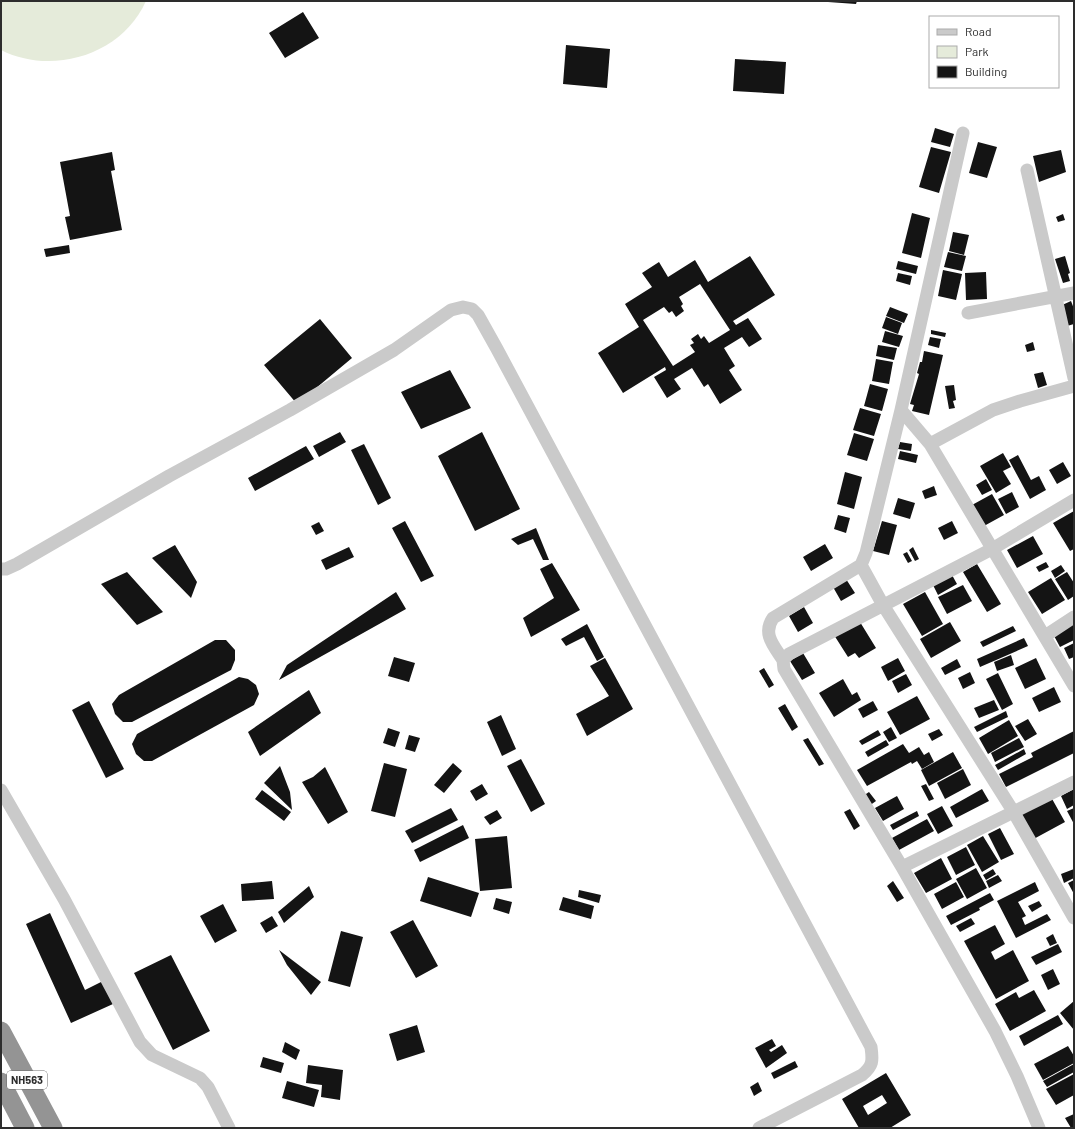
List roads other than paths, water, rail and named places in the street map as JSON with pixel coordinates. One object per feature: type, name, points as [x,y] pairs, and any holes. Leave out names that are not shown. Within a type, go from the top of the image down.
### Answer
[{"type":"highway","name":"NH563","points":[[1,1032],[53,1128]]},
{"type":"highway","points":[[3,1085],[27,1080]]},
{"type":"highway","name":"NH563","points":[[3,1085],[25,1128]]},
{"type":"street","points":[[963,133],[901,410],[866,553],[861,565],[773,618],[769,624],[768,631],[771,640],[783,660],[784,669],[902,867],[995,1031],[1040,1127]]},
{"type":"street","points":[[1027,170],[1074,378]]},
{"type":"street","points":[[968,313],[1074,293]]},
{"type":"street","points":[[1,569],[6,569],[17,564],[169,476],[290,410],[394,350],[451,310],[463,307],[472,309],[478,315],[497,349],[871,1047],[873,1056],[870,1068],[862,1075],[758,1128]]},
{"type":"street","points":[[930,444],[993,410],[1074,386]]},
{"type":"street","points":[[901,410],[930,444],[1074,686]]},
{"type":"street","points":[[783,660],[789,654],[992,548],[1074,500]]},
{"type":"street","points":[[861,565],[883,605],[1012,811],[1074,918]]},
{"type":"street","points":[[1045,636],[1074,617]]},
{"type":"street","points":[[902,867],[1012,811],[1074,782]]},
{"type":"street","points":[[1,790],[64,899],[140,1042],[152,1055],[200,1078],[208,1087],[229,1128]]}]
